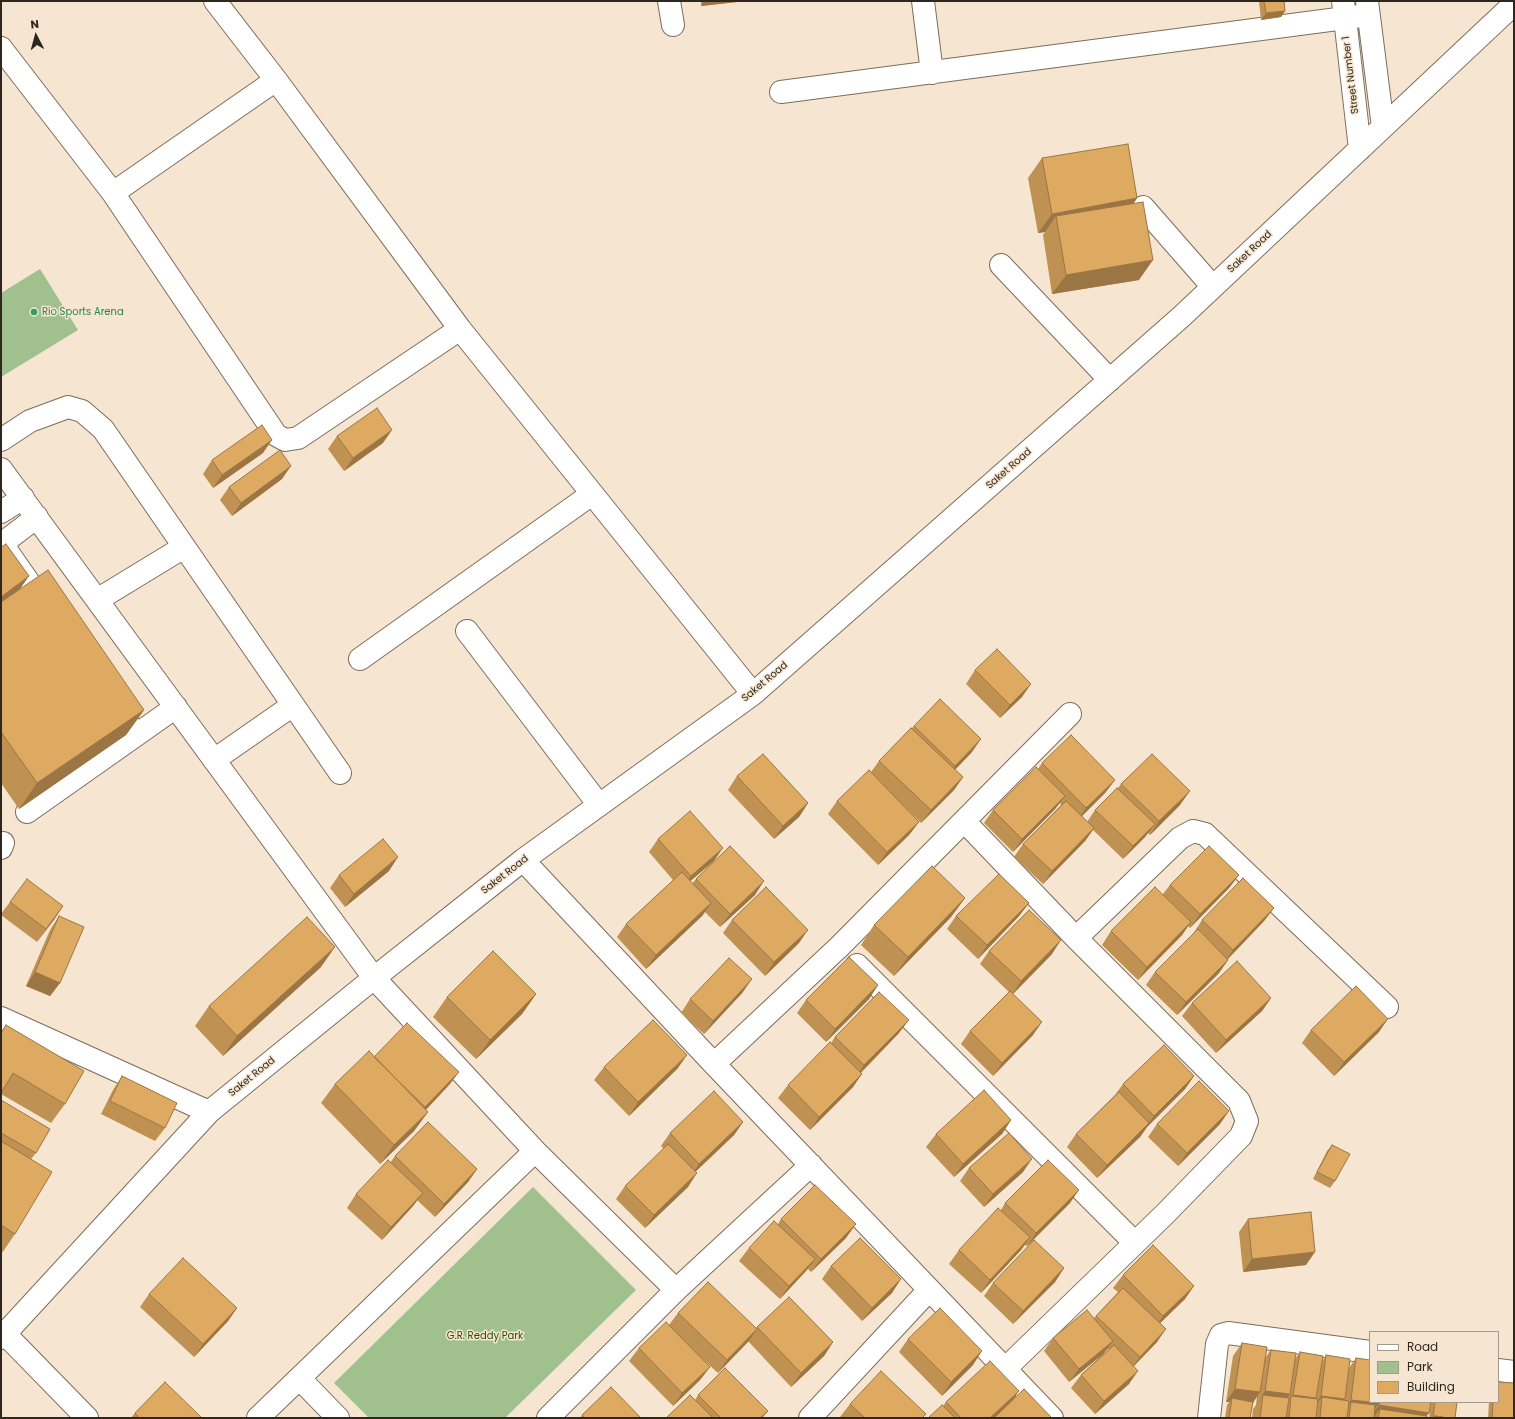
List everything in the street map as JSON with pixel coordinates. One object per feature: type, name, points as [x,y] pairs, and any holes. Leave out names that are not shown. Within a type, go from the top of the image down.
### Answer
[{"type":"street","points":[[216,1],[460,329],[753,694]]},
{"type":"street","points":[[669,1],[673,25]]},
{"type":"street","points":[[923,1],[932,73]]},
{"type":"street","name":"Saket Road","points":[[3,1336],[209,1112],[374,978],[523,860],[753,694],[1110,380],[1213,287],[1514,4]]},
{"type":"street","points":[[781,92],[932,73],[1344,10],[1368,8],[1383,127]]},
{"type":"street","name":"Street Number 1","points":[[1344,10],[1360,149]]},
{"type":"street","points":[[1,48],[113,192],[276,435],[285,440],[298,438],[460,329]]},
{"type":"street","points":[[113,192],[276,80]]},
{"type":"street","points":[[1143,207],[1213,287]]},
{"type":"street","points":[[1001,265],[1110,380]]},
{"type":"street","points":[[1,440],[30,421],[68,407],[82,411],[103,429],[340,773]]},
{"type":"street","points":[[1,469],[374,978],[534,1151],[676,1290]]},
{"type":"street","points":[[360,658],[592,494]]},
{"type":"street","points":[[1,512],[23,498]]},
{"type":"street","points":[[37,517],[8,538],[6,544],[7,551],[56,621]]},
{"type":"street","points":[[97,600],[184,547]]},
{"type":"street","points":[[467,632],[599,805]]},
{"type":"street","points":[[105,691],[136,735]]},
{"type":"street","points":[[214,760],[293,705]]},
{"type":"street","points":[[27,812],[176,707]]},
{"type":"street","points":[[714,1064],[839,947],[1070,714]]},
{"type":"street","points":[[964,821],[1076,938],[1239,1101],[1247,1121],[1241,1136],[1135,1243],[1005,1369]]},
{"type":"street","points":[[1076,938],[1180,838],[1193,831],[1205,834],[1387,1007]]},
{"type":"street","points":[[523,860],[714,1064],[1052,1418]]},
{"type":"street","points":[[839,947],[1135,1243]]},
{"type":"street","points":[[1,1018],[209,1112]]},
{"type":"street","points":[[258,1418],[534,1151]]},
{"type":"street","points":[[548,1418],[676,1290],[811,1165]]},
{"type":"street","points":[[816,1416],[929,1290]]},
{"type":"street","points":[[1209,1418],[1217,1344],[1221,1335],[1228,1333],[1369,1352]]},
{"type":"street","points":[[3,1336],[87,1418]]},
{"type":"street","points":[[1499,1370],[1514,1372]]},
{"type":"street","points":[[300,1379],[338,1418]]},
{"type":"green space","name":"Rio Sports Arena","points":[[40,269],[78,330],[1,377],[1,293]]},
{"type":"green space","name":"G.R. Reddy Park","points":[[533,1187],[636,1290],[505,1418],[369,1418],[334,1383]]},
{"type":"building","points":[[1264,1],[1284,1],[1285,11],[1266,13]]},
{"type":"building","points":[[1128,144],[1137,198],[1052,214],[1042,158]]},
{"type":"building","points":[[1143,202],[1153,260],[1066,275],[1056,216]]},
{"type":"building","points":[[377,408],[392,430],[353,458],[337,436]]},
{"type":"building","points":[[262,425],[272,440],[222,475],[212,460]]},
{"type":"building","points":[[280,450],[291,466],[241,503],[229,487]]},
{"type":"building","points":[[6,544],[29,576],[1,597],[1,547]]},
{"type":"building","points":[[48,570],[144,710],[37,783],[1,732],[1,602]]},
{"type":"building","points":[[997,649],[1031,684],[1010,705],[975,670]]},
{"type":"building","points":[[940,699],[981,739],[955,766],[914,726]]},
{"type":"building","points":[[911,728],[963,777],[931,810],[879,761]]},
{"type":"building","points":[[1071,735],[1115,780],[1086,808],[1042,763]]},
{"type":"building","points":[[763,754],[808,803],[783,826],[737,776]]},
{"type":"building","points":[[1152,754],[1190,791],[1159,821],[1121,784]]},
{"type":"building","points":[[1036,767],[1065,796],[1022,839],[993,810]]},
{"type":"building","points":[[869,770],[919,822],[887,852],[837,801]]},
{"type":"building","points":[[1117,788],[1155,824],[1133,846],[1095,810]]},
{"type":"building","points":[[1066,801],[1094,828],[1052,871],[1023,844]]},
{"type":"building","points":[[690,811],[723,848],[691,876],[658,839]]},
{"type":"building","points":[[383,839],[398,857],[354,894],[339,875]]},
{"type":"building","points":[[730,846],[764,881],[730,914],[696,879]]},
{"type":"building","points":[[1209,846],[1239,875],[1200,914],[1170,885]]},
{"type":"building","points":[[932,866],[965,898],[908,957],[874,925]]},
{"type":"building","points":[[682,872],[711,903],[656,955],[626,924]]},
{"type":"building","points":[[999,874],[1029,903],[987,945],[956,916]]},
{"type":"building","points":[[1243,878],[1274,908],[1233,950],[1202,920]]},
{"type":"building","points":[[27,879],[63,906],[46,929],[10,902]]},
{"type":"building","points":[[766,887],[808,930],[774,962],[732,920]]},
{"type":"building","points":[[1155,887],[1191,922],[1147,967],[1111,931]]},
{"type":"building","points":[[1029,910],[1061,940],[1021,981],[989,951]]},
{"type":"building","points":[[59,916],[84,927],[60,983],[35,972]]},
{"type":"building","points":[[307,917],[335,947],[237,1036],[209,1006]]},
{"type":"building","points":[[1198,929],[1228,960],[1186,1002],[1155,972]]},
{"type":"building","points":[[493,951],[536,994],[490,1040],[447,997]]},
{"type":"building","points":[[849,957],[878,985],[835,1029],[806,1000]]},
{"type":"building","points":[[729,958],[752,979],[713,1021],[690,999]]},
{"type":"building","points":[[1237,961],[1271,998],[1226,1040],[1192,1003]]},
{"type":"building","points":[[1356,986],[1388,1019],[1344,1062],[1311,1030]]},
{"type":"building","points":[[1010,991],[1042,1022],[1002,1063],[970,1031]]},
{"type":"building","points":[[879,992],[909,1020],[864,1065],[835,1037]]},
{"type":"building","points":[[653,1020],[687,1055],[638,1102],[604,1067]]},
{"type":"building","points":[[407,1023],[459,1072],[425,1107],[374,1057]]},
{"type":"building","points":[[6,1025],[84,1071],[65,1104],[13,1073],[1,1093],[1,1033]]},
{"type":"building","points":[[830,1042],[862,1074],[819,1117],[788,1085]]},
{"type":"building","points":[[1164,1045],[1194,1076],[1154,1116],[1123,1084]]},
{"type":"building","points":[[369,1051],[428,1112],[394,1145],[335,1084]]},
{"type":"building","points":[[122,1076],[177,1103],[165,1128],[110,1101]]},
{"type":"building","points":[[1199,1081],[1229,1111],[1187,1153],[1157,1124]]},
{"type":"building","points":[[984,1090],[1011,1120],[963,1164],[936,1134]]},
{"type":"building","points":[[714,1091],[743,1122],[699,1164],[670,1133]]},
{"type":"building","points":[[1119,1092],[1149,1123],[1107,1165],[1076,1134]]},
{"type":"building","points":[[1,1100],[50,1129],[36,1153],[1,1133]]},
{"type":"building","points":[[428,1122],[477,1169],[444,1204],[395,1156]]},
{"type":"building","points":[[1009,1133],[1032,1159],[993,1194],[969,1168]]},
{"type":"building","points":[[1,1141],[52,1172],[15,1234],[1,1225]]},
{"type":"building","points":[[668,1144],[697,1173],[654,1215],[625,1186]]},
{"type":"building","points":[[1332,1145],[1350,1154],[1335,1181],[1317,1172]]},
{"type":"building","points":[[388,1160],[423,1193],[391,1227],[356,1194]]},
{"type":"building","points":[[1048,1160],[1079,1190],[1036,1233],[1005,1203]]},
{"type":"building","points":[[815,1185],[856,1224],[821,1259],[781,1219]]},
{"type":"building","points":[[998,1208],[1030,1237],[990,1280],[959,1250]]},
{"type":"building","points":[[1311,1212],[1315,1252],[1252,1259],[1248,1219]]},
{"type":"building","points":[[774,1221],[815,1259],[789,1286],[749,1248]]},
{"type":"building","points":[[860,1238],[901,1279],[872,1308],[831,1266]]},
{"type":"building","points":[[1034,1240],[1064,1268],[1023,1311],[993,1283]]},
{"type":"building","points":[[1153,1245],[1194,1286],[1163,1316],[1123,1275]]},
{"type":"building","points":[[183,1258],[237,1308],[203,1344],[149,1294]]},
{"type":"building","points":[[708,1282],[757,1329],[727,1360],[678,1313]]},
{"type":"building","points":[[1123,1288],[1166,1329],[1140,1357],[1096,1316]]},
{"type":"building","points":[[789,1297],[833,1342],[801,1373],[757,1327]]},
{"type":"building","points":[[940,1308],[982,1351],[951,1382],[908,1339]]},
{"type":"building","points":[[1087,1310],[1113,1341],[1079,1369],[1053,1338]]},
{"type":"building","points":[[666,1322],[710,1367],[682,1393],[639,1348]]},
{"type":"building","points":[[1242,1343],[1267,1347],[1260,1392],[1235,1389]]},
{"type":"building","points":[[1114,1345],[1138,1371],[1104,1401],[1081,1375]]},
{"type":"building","points":[[1271,1350],[1296,1353],[1290,1394],[1265,1391]]},
{"type":"building","points":[[1300,1352],[1323,1356],[1316,1398],[1293,1395]]},
{"type":"building","points":[[1326,1355],[1350,1359],[1345,1399],[1321,1396]]},
{"type":"building","points":[[1356,1358],[1369,1360],[1369,1402],[1351,1400]]},
{"type":"building","points":[[990,1361],[1019,1391],[990,1418],[961,1418],[946,1402]]},
{"type":"building","points":[[725,1368],[768,1411],[760,1418],[721,1418],[698,1395]]},
{"type":"building","points":[[881,1371],[926,1414],[922,1418],[865,1418],[850,1404]]},
{"type":"building","points":[[165,1382],[202,1418],[139,1418],[135,1413]]},
{"type":"building","points":[[1499,1382],[1514,1383],[1514,1418],[1492,1418],[1493,1403],[1499,1403]]},
{"type":"building","points":[[611,1387],[641,1418],[585,1418],[582,1415]]},
{"type":"building","points":[[1024,1389],[1052,1418],[994,1418]]},
{"type":"building","points":[[690,1395],[713,1418],[666,1418]]},
{"type":"building","points":[[1263,1395],[1289,1398],[1286,1418],[1260,1418]]},
{"type":"building","points":[[1291,1396],[1318,1399],[1316,1418],[1289,1418]]},
{"type":"building","points":[[1322,1397],[1349,1401],[1347,1418],[1320,1418]]},
{"type":"building","points":[[1232,1398],[1253,1402],[1250,1418],[1229,1418]]},
{"type":"building","points":[[1351,1402],[1375,1405],[1374,1418],[1349,1418]]},
{"type":"building","points":[[1380,1403],[1431,1403],[1429,1413],[1379,1405]]},
{"type":"building","points":[[1435,1403],[1457,1403],[1455,1418],[1435,1416],[1433,1418]]},
{"type":"building","points":[[942,1405],[955,1418],[928,1418]]},
{"type":"building","points":[[1380,1409],[1427,1416],[1427,1418],[1378,1418]]},
{"type":"building","points":[[1435,1416],[1448,1418],[1435,1418]]},
{"type":"place","name":"Rio Sports Arena","points":[[34,312]]}]
